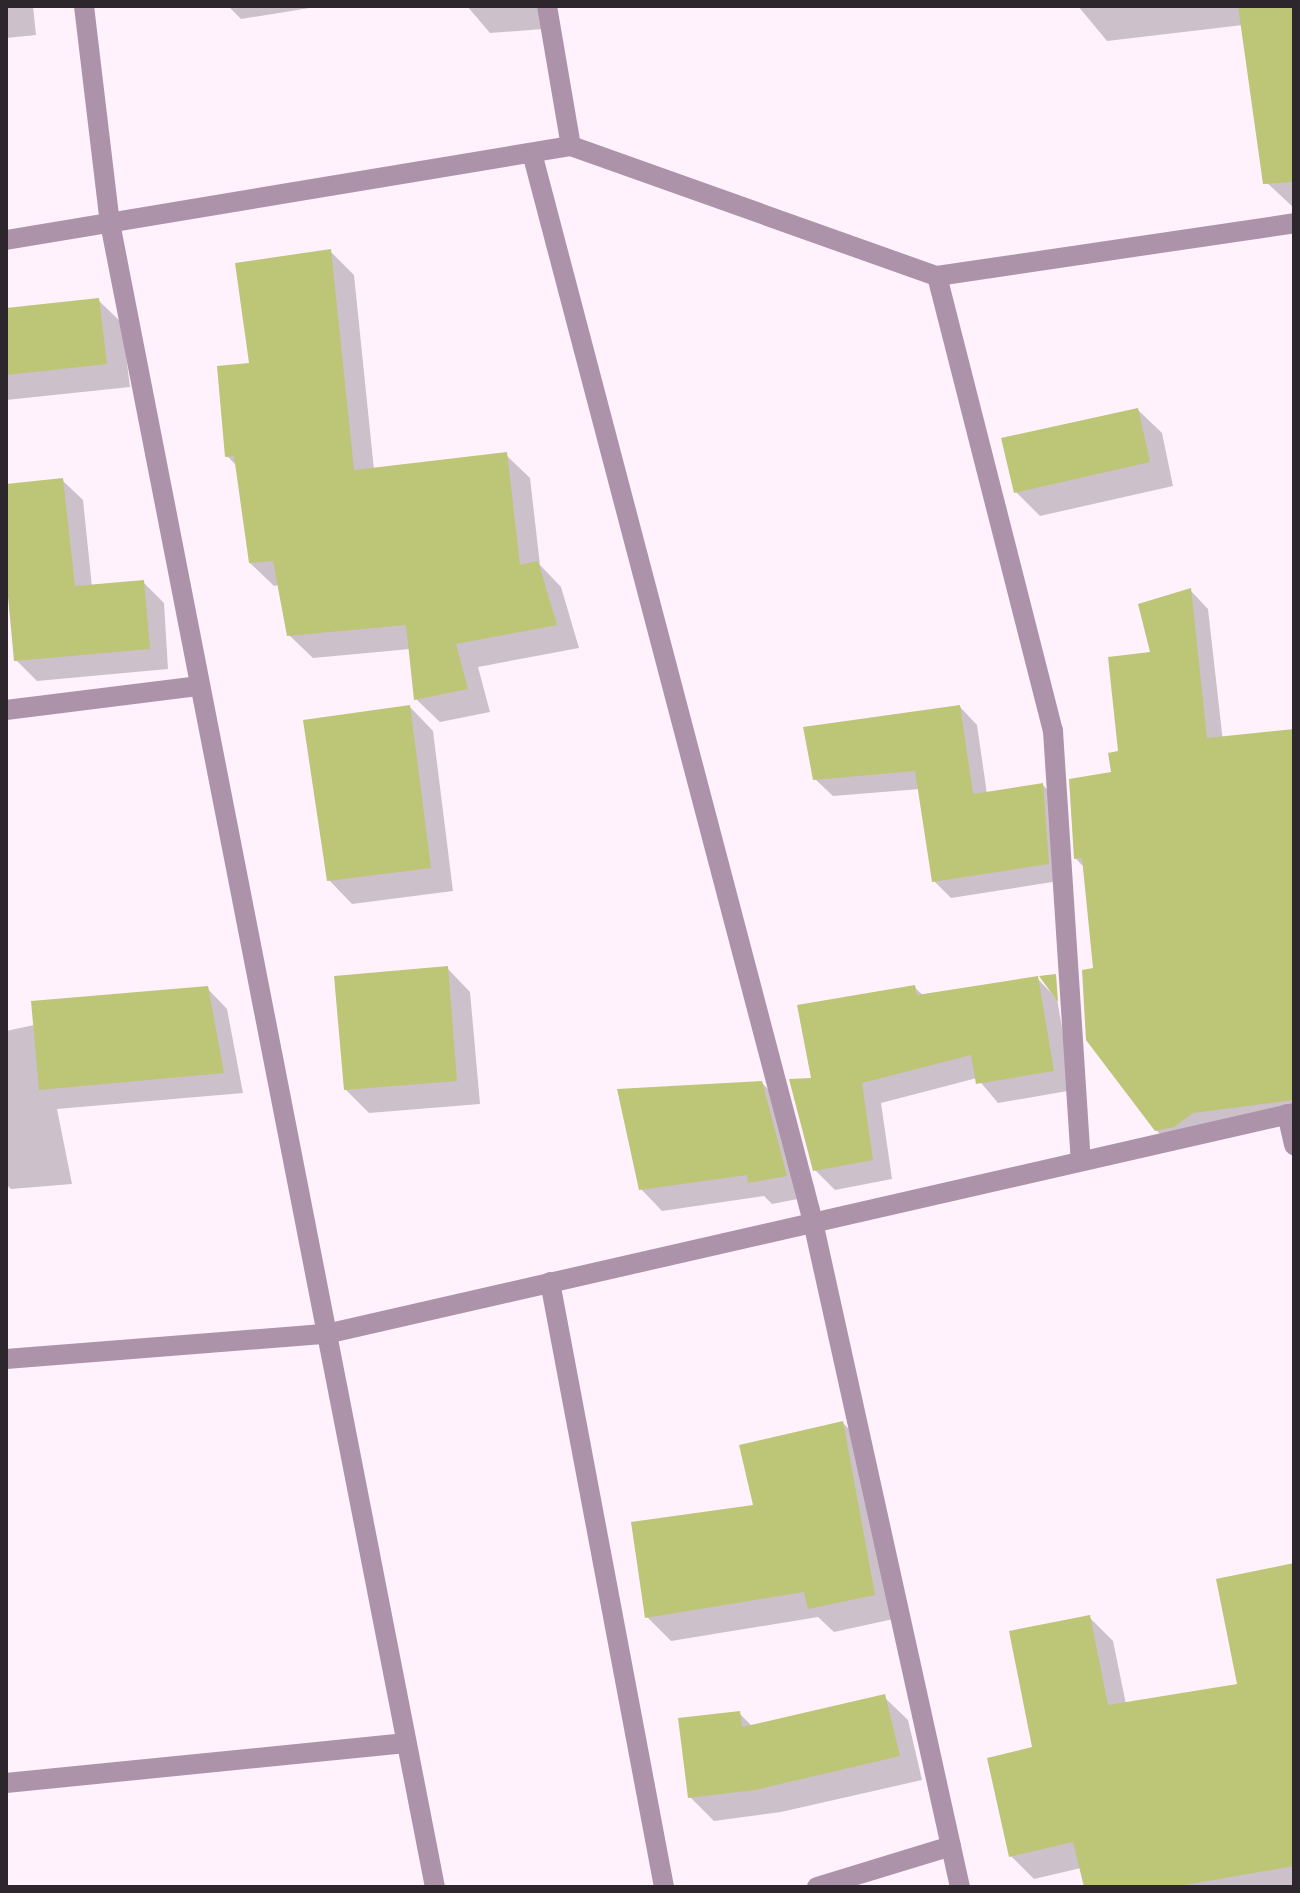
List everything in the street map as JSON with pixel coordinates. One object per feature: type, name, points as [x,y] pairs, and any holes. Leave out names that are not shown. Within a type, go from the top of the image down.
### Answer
[{"type":"street","points":[[84,6],[110,223],[435,1887]]},
{"type":"street","points":[[547,6],[571,146]]},
{"type":"street","points":[[6,240],[571,146],[937,276],[1294,223]]},
{"type":"street","points":[[532,153],[813,1222],[960,1887]]},
{"type":"street","points":[[937,276],[1053,731],[1081,1161]]},
{"type":"street","points":[[6,710],[200,686]]},
{"type":"street","points":[[6,1359],[326,1334],[1290,1114],[1294,1145]]},
{"type":"street","points":[[550,1282],[664,1887]]},
{"type":"street","points":[[6,1783],[406,1743]]},
{"type":"street","points":[[817,1887],[951,1846]]},
{"type":"building","points":[[1238,6],[1294,6],[1294,182],[1263,184]]},
{"type":"building","points":[[331,249],[354,470],[507,452],[520,565],[538,561],[557,625],[456,644],[468,689],[414,700],[406,625],[287,636],[273,561],[249,563],[234,456],[225,457],[217,366],[249,363],[235,263]]},
{"type":"building","points":[[99,298],[107,364],[6,375],[6,308]]},
{"type":"building","points":[[1138,408],[1150,462],[1014,493],[1001,438]]},
{"type":"building","points":[[63,478],[75,586],[144,580],[150,649],[14,661],[6,575],[6,484]]},
{"type":"building","points":[[1191,588],[1207,738],[1294,729],[1294,1100],[1193,1113],[1174,1127],[1155,1131],[1086,1040],[1082,970],[1093,968],[1082,858],[1074,859],[1069,779],[1111,772],[1108,753],[1118,751],[1108,657],[1150,652],[1138,604]]},
{"type":"building","points":[[410,705],[431,868],[327,881],[303,720]]},
{"type":"building","points":[[960,705],[973,794],[1043,783],[1049,864],[932,882],[915,771],[813,780],[803,727]]},
{"type":"building","points":[[448,966],[457,1081],[344,1090],[334,976]]},
{"type":"building","points":[[1056,974],[1058,1002],[1039,976]]},
{"type":"building","points":[[1038,976],[1054,1071],[976,1084],[971,1055],[862,1083],[873,1160],[813,1171],[789,1079],[811,1078],[797,1005],[915,985],[917,995]]},
{"type":"building","points":[[208,986],[224,1073],[39,1090],[31,1001]]},
{"type":"building","points":[[762,1081],[787,1176],[748,1183],[747,1175],[639,1190],[617,1089]]},
{"type":"building","points":[[843,1421],[875,1595],[808,1609],[804,1592],[645,1618],[631,1522],[753,1505],[739,1445]]},
{"type":"building","points":[[1294,1563],[1294,1866],[1173,1887],[1084,1887],[1073,1842],[1009,1857],[987,1758],[1032,1747],[1009,1631],[1090,1615],[1108,1705],[1237,1684],[1216,1579]]},
{"type":"building","points":[[885,1694],[900,1756],[755,1790],[688,1798],[678,1718],[740,1711],[742,1727]]}]
